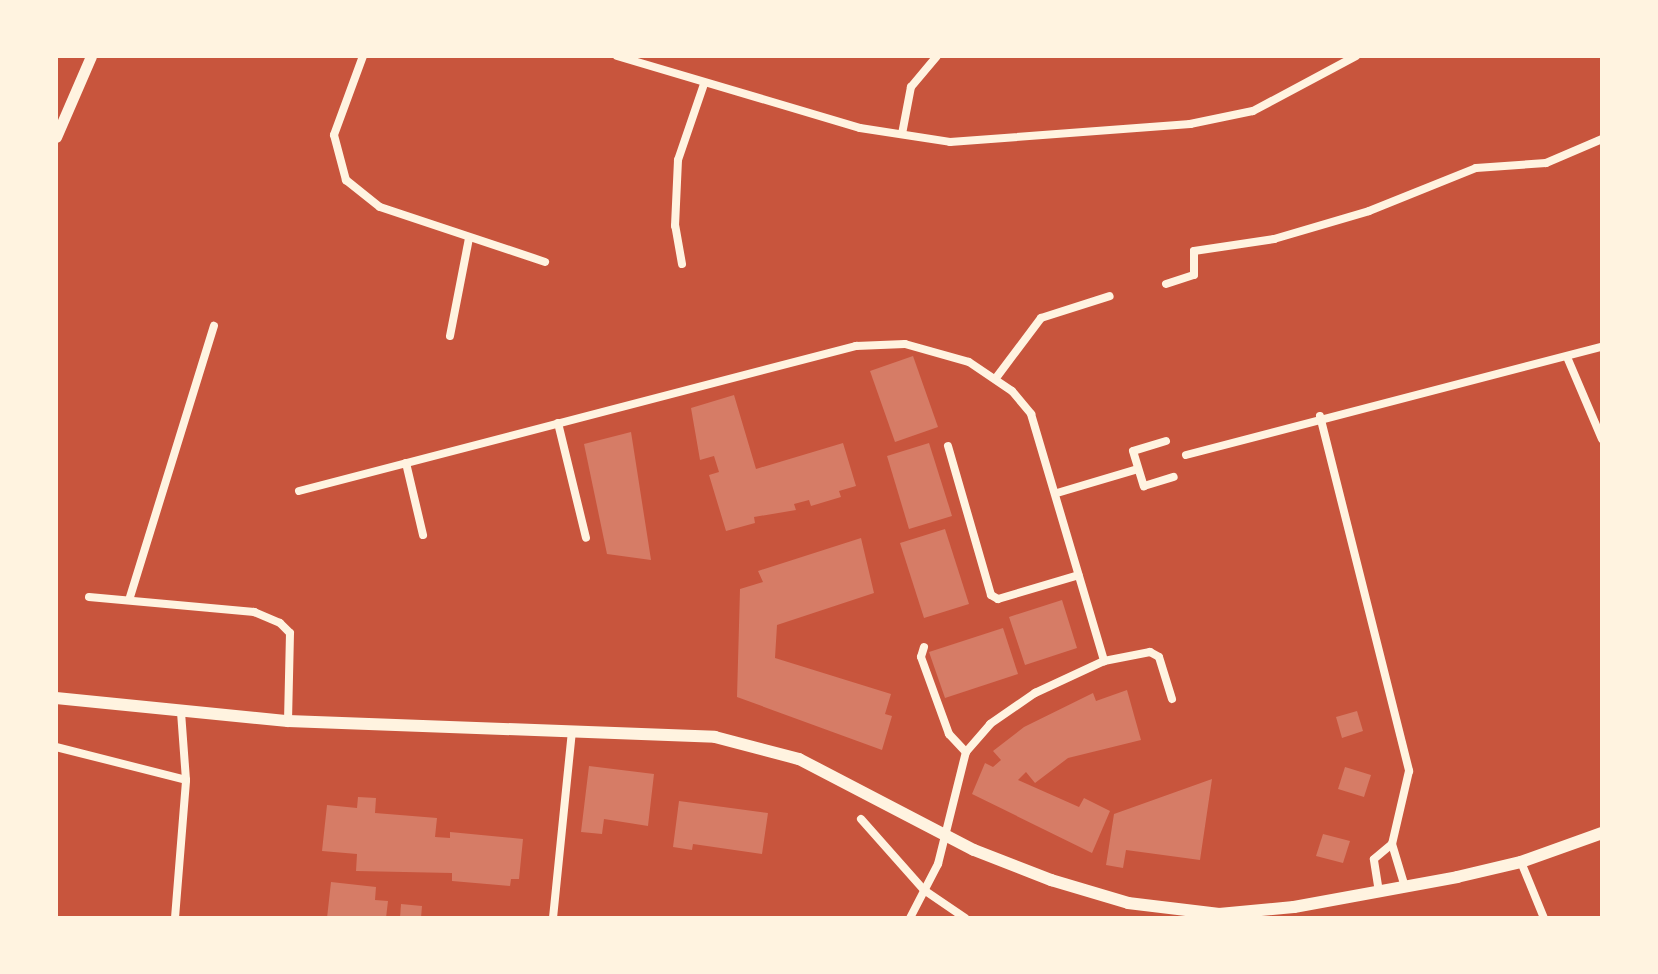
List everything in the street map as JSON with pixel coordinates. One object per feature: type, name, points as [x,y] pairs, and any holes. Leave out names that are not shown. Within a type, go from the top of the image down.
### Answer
[{"type":"main road","points":[[56,698],[288,721],[715,737],[767,748],[866,790],[942,833],[1063,885],[1169,909],[1238,913],[1379,892],[1521,862],[1602,833]]},
{"type":"street","points":[[56,137],[91,56]]},
{"type":"street","points":[[363,56],[334,135],[346,180],[380,207],[545,262]]},
{"type":"street","points":[[617,56],[860,128],[950,142],[1190,124],[1253,111],[1356,56]]},
{"type":"street","points":[[902,134],[911,87],[937,56]]},
{"type":"street","points":[[682,264],[675,226],[678,160],[704,84]]},
{"type":"street","points":[[1166,284],[1194,275],[1194,251],[1274,239],[1369,211],[1476,168],[1546,163],[1602,139]]},
{"type":"street","points":[[450,336],[469,238]]},
{"type":"street","points":[[996,378],[1041,318],[1110,296]]},
{"type":"street","points":[[130,597],[214,326]]},
{"type":"street","points":[[299,491],[856,346],[905,344],[969,362],[996,378],[1031,414],[1057,493],[1104,661]]},
{"type":"street","points":[[1186,455],[1320,416],[1602,347]]},
{"type":"street","points":[[1567,357],[1602,439]]},
{"type":"street","points":[[1320,416],[1409,771],[1392,844],[1405,887]]},
{"type":"street","points":[[558,423],[586,538]]},
{"type":"street","points":[[1166,441],[1133,451],[1144,486],[1174,477]]},
{"type":"street","points":[[948,446],[991,595],[998,599],[1079,575]]},
{"type":"street","points":[[406,463],[423,535]]},
{"type":"street","points":[[1057,493],[1138,469]]},
{"type":"street","points":[[89,597],[130,597],[254,612],[280,623],[290,633],[288,721]]},
{"type":"street","points":[[924,647],[921,657],[949,734],[966,752]]},
{"type":"street","points":[[910,918],[938,864],[942,833],[966,752],[990,724],[1035,693],[1104,661],[1150,652],[1159,657],[1172,699]]},
{"type":"street","points":[[175,918],[186,780],[181,712]]},
{"type":"street","points":[[553,918],[572,730]]},
{"type":"street","points":[[56,747],[186,780]]},
{"type":"street","points":[[861,819],[924,890],[965,918]]},
{"type":"street","points":[[1379,892],[1374,859],[1392,844]]},
{"type":"street","points":[[1521,862],[1544,918]]},
{"type":"building","points":[[913,356],[938,427],[895,442],[870,371]]},
{"type":"building","points":[[734,395],[756,469],[843,443],[856,486],[839,491],[841,497],[811,506],[809,500],[794,504],[796,510],[754,517],[755,523],[726,531],[709,475],[719,472],[714,456],[700,460],[691,408]]},
{"type":"building","points":[[631,432],[651,560],[607,554],[584,444]]},
{"type":"building","points":[[929,443],[952,516],[909,529],[887,456]]},
{"type":"building","points":[[945,529],[969,604],[924,618],[900,543]]},
{"type":"building","points":[[861,538],[874,593],[777,625],[775,658],[891,694],[885,714],[892,716],[882,750],[737,697],[740,589],[763,582],[758,571]]},
{"type":"building","points":[[1062,600],[1077,648],[1025,665],[1009,617]]},
{"type":"building","points":[[1003,628],[1018,674],[945,698],[929,652]]},
{"type":"building","points":[[1127,690],[1141,740],[1068,758],[1035,783],[1026,772],[1018,780],[1079,807],[1084,798],[1110,811],[1092,853],[972,794],[985,763],[993,767],[1001,760],[993,751],[1024,727],[1093,693],[1096,701]]},
{"type":"building","points":[[1357,711],[1363,731],[1342,738],[1336,717]]},
{"type":"building","points":[[589,766],[654,774],[648,826],[604,819],[602,834],[581,832]]},
{"type":"building","points":[[1345,767],[1371,775],[1364,797],[1338,789]]},
{"type":"building","points":[[1212,779],[1200,860],[1126,850],[1123,868],[1106,865],[1114,814]]},
{"type":"building","points":[[358,797],[376,798],[375,813],[437,818],[435,837],[450,838],[450,832],[523,839],[519,879],[511,879],[510,886],[452,881],[452,873],[356,871],[357,854],[322,851],[327,805],[357,808]]},
{"type":"building","points":[[679,801],[768,813],[762,854],[693,844],[692,850],[673,847]]},
{"type":"building","points":[[1323,834],[1350,841],[1343,863],[1316,856]]},
{"type":"building","points":[[331,882],[376,887],[375,900],[388,901],[386,918],[327,918]]},
{"type":"building","points":[[401,904],[422,906],[421,918],[400,918]]}]
